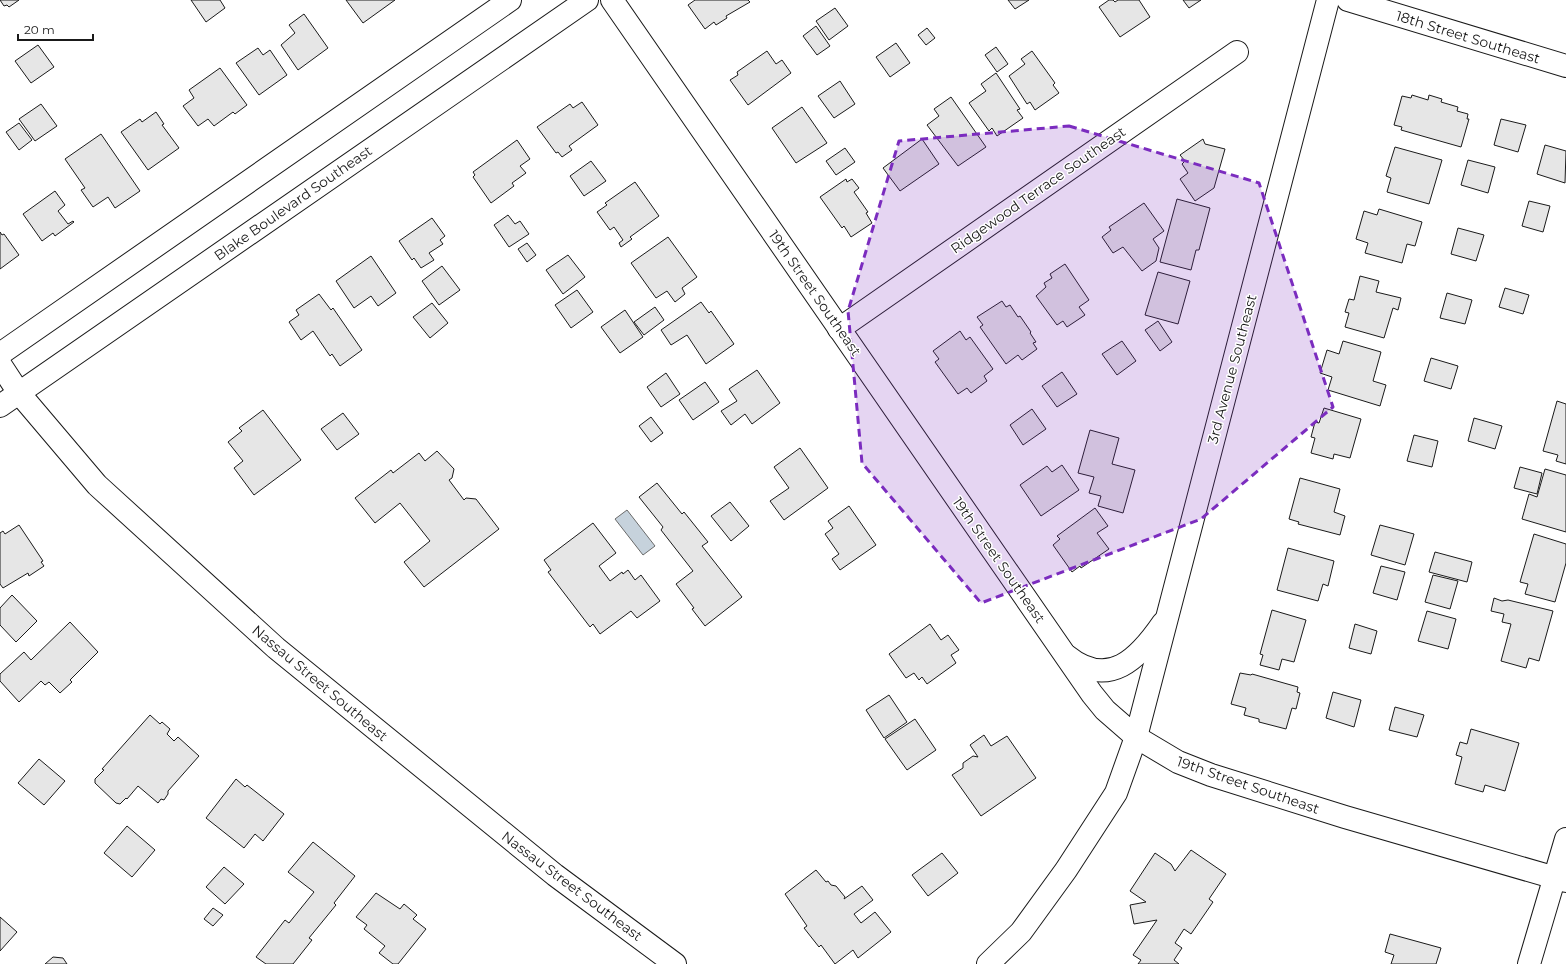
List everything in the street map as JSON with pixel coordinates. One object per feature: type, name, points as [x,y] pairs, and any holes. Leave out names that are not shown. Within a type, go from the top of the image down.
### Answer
[{"type":"street","points":[[0,354],[510,0]]},
{"type":"street","name":"Blake Boulevard Southeast","points":[[0,406],[587,0]]},
{"type":"street","name":"19th Street Southeast","points":[[612,0],[1062,652],[1092,694],[1115,719],[1136,737],[1178,762],[1211,775],[1345,818],[1561,880]]},
{"type":"street","name":"3rd Avenue Southeast","points":[[988,964],[1021,932],[1066,870],[1116,794],[1136,737],[1328,0]]},
{"type":"street","name":"18th Street Southeast","points":[[1348,0],[1566,66]]},
{"type":"street","name":"Ridgewood Terrace Southeast","points":[[840,329],[1237,52]]},
{"type":"street","name":"Nassau Street Southeast","points":[[0,364],[20,393],[97,485],[276,648],[549,870],[675,964]]},
{"type":"street","points":[[1062,652],[1074,661],[1090,669],[1104,672],[1114,670],[1135,657],[1146,645],[1168,615]]},
{"type":"street","points":[[1529,964],[1561,880],[1566,839]]},
{"type":"highlighted area","points":[[1069,126],[1259,183],[1333,407],[1201,519],[981,603],[862,463],[848,311],[899,141]]},
{"type":"shaded area","points":[[627,510],[655,546],[643,555],[615,519]]},
{"type":"building","points":[[0,0],[19,0],[9,7],[7,5],[4,6]]},
{"type":"building","points":[[191,0],[220,0],[225,8],[206,22]]},
{"type":"building","points":[[346,0],[395,0],[363,23]]},
{"type":"building","points":[[695,0],[748,0],[750,2],[726,16],[727,18],[716,25],[714,22],[705,29],[688,5]]},
{"type":"building","points":[[1008,0],[1029,0],[1015,9]]},
{"type":"building","points":[[1109,0],[1113,0],[1115,2],[1118,0],[1139,0],[1150,17],[1120,37],[1099,7]]},
{"type":"building","points":[[1183,0],[1201,0],[1189,8]]},
{"type":"building","points":[[835,8],[848,26],[829,40],[816,21]]},
{"type":"building","points":[[304,14],[328,48],[298,70],[281,45],[295,33],[289,25]]},
{"type":"building","points":[[816,26],[830,46],[817,55],[803,36]]},
{"type":"building","points":[[927,28],[935,38],[926,45],[918,35]]},
{"type":"building","points":[[896,43],[910,63],[890,77],[876,57]]},
{"type":"building","points":[[38,45],[54,67],[31,83],[15,61]]},
{"type":"building","points":[[996,47],[1008,64],[997,72],[985,55]]},
{"type":"building","points":[[258,48],[263,55],[270,50],[287,75],[259,95],[236,63]]},
{"type":"building","points":[[767,51],[776,64],[782,60],[791,73],[748,105],[730,80],[738,75],[737,72]]},
{"type":"building","points":[[1032,51],[1055,83],[1053,85],[1059,93],[1035,110],[1030,102],[1027,104],[1009,76],[1025,64],[1021,59]]},
{"type":"building","points":[[220,68],[247,105],[235,114],[233,112],[214,126],[208,119],[198,126],[183,106],[194,98],[189,90]]},
{"type":"building","points":[[996,73],[1020,109],[1017,110],[1023,118],[997,136],[992,128],[989,131],[969,103],[986,91],[981,84]]},
{"type":"building","points":[[840,81],[855,104],[834,118],[818,96]]},
{"type":"building","points":[[1412,95],[1428,100],[1429,95],[1442,99],[1441,102],[1458,107],[1457,111],[1468,114],[1467,119],[1469,119],[1461,147],[1401,130],[1402,127],[1394,125],[1402,96],[1411,98]]},
{"type":"building","points":[[951,97],[986,147],[958,166],[927,125],[939,116],[934,109]]},
{"type":"building","points":[[582,102],[598,125],[569,146],[572,150],[562,157],[558,152],[556,153],[537,127],[570,104],[573,108]]},
{"type":"building","points":[[41,104],[57,126],[35,141],[19,119]]},
{"type":"building","points":[[802,107],[827,143],[796,163],[772,128]]},
{"type":"building","points":[[156,112],[164,124],[162,125],[179,148],[148,170],[121,132],[140,119],[142,122]]},
{"type":"building","points":[[1501,119],[1526,125],[1518,152],[1494,145]]},
{"type":"building","points":[[19,123],[32,140],[19,150],[6,132]]},
{"type":"building","points":[[101,134],[140,191],[115,208],[108,197],[93,207],[81,190],[85,188],[65,159]]},
{"type":"building","points":[[922,139],[939,164],[900,191],[883,168]]},
{"type":"building","points":[[1203,139],[1205,144],[1225,149],[1214,188],[1195,201],[1180,179],[1188,173],[1182,164],[1185,161],[1180,155]]},
{"type":"building","points":[[517,140],[530,159],[520,166],[526,173],[512,183],[514,186],[491,203],[473,177],[475,175],[473,172]]},
{"type":"building","points":[[1545,145],[1566,151],[1565,183],[1537,174]]},
{"type":"building","points":[[1395,147],[1442,160],[1429,204],[1387,192],[1391,178],[1386,176]]},
{"type":"building","points":[[845,148],[855,162],[836,175],[826,161]]},
{"type":"building","points":[[1468,160],[1495,167],[1488,193],[1461,185]]},
{"type":"building","points":[[591,161],[606,181],[584,196],[570,176]]},
{"type":"building","points":[[846,179],[847,182],[852,179],[859,188],[854,192],[868,212],[866,213],[872,223],[851,237],[844,226],[842,228],[820,197]]},
{"type":"building","points":[[635,182],[659,216],[630,237],[632,239],[621,247],[619,243],[623,240],[614,227],[610,230],[597,212],[607,205],[605,203]]},
{"type":"building","points":[[55,191],[65,205],[58,211],[68,224],[73,221],[74,222],[55,236],[53,233],[42,241],[23,214]]},
{"type":"building","points":[[1177,199],[1210,208],[1199,250],[1196,250],[1191,270],[1160,262]]},
{"type":"building","points":[[1529,201],[1550,206],[1543,232],[1522,226]]},
{"type":"building","points":[[1144,203],[1164,231],[1153,239],[1159,248],[1156,261],[1142,271],[1123,247],[1113,253],[1102,237],[1111,230],[1109,227]]},
{"type":"building","points":[[1379,209],[1422,222],[1415,246],[1407,244],[1402,263],[1365,253],[1368,243],[1356,239],[1364,211],[1377,215]]},
{"type":"building","points":[[508,215],[515,224],[520,221],[529,234],[509,247],[494,225]]},
{"type":"building","points":[[432,218],[445,236],[440,240],[443,244],[429,253],[434,260],[421,268],[414,258],[412,260],[399,241]]},
{"type":"building","points":[[1458,228],[1484,235],[1476,261],[1451,254]]},
{"type":"building","points":[[0,232],[2,235],[4,234],[19,255],[0,269]]},
{"type":"building","points":[[668,237],[697,277],[682,288],[685,294],[675,302],[667,291],[656,298],[631,263]]},
{"type":"building","points":[[527,243],[536,255],[527,262],[518,249]]},
{"type":"building","points":[[568,255],[585,277],[563,294],[546,270]]},
{"type":"building","points":[[371,256],[396,293],[378,306],[371,296],[354,308],[336,281]]},
{"type":"building","points":[[1065,264],[1089,300],[1079,307],[1085,315],[1067,327],[1063,321],[1057,325],[1036,296],[1046,287],[1044,283],[1052,278],[1050,274]]},
{"type":"building","points":[[442,266],[460,290],[439,305],[422,281]]},
{"type":"building","points":[[1158,272],[1190,281],[1178,324],[1145,315]]},
{"type":"building","points":[[1360,276],[1379,281],[1376,292],[1401,298],[1398,310],[1393,308],[1384,338],[1345,327],[1349,313],[1345,312],[1349,299],[1354,300]]},
{"type":"building","points":[[1505,288],[1529,295],[1523,314],[1499,307]]},
{"type":"building","points":[[577,290],[593,312],[571,328],[555,305]]},
{"type":"building","points":[[1447,293],[1472,300],[1465,324],[1440,318]]},
{"type":"building","points":[[319,294],[331,310],[333,308],[362,350],[340,366],[332,354],[330,356],[313,331],[301,340],[289,322],[299,315],[296,310]]},
{"type":"building","points":[[1002,301],[1006,307],[1010,305],[1018,317],[1020,316],[1031,332],[1030,333],[1036,342],[1033,343],[1037,349],[1022,360],[1018,355],[1006,364],[980,327],[983,325],[977,317]]},
{"type":"building","points":[[701,302],[709,313],[711,311],[734,344],[706,364],[687,335],[671,345],[661,330]]},
{"type":"building","points":[[432,303],[448,323],[430,338],[413,317]]},
{"type":"building","points":[[655,307],[664,320],[644,335],[634,322]]},
{"type":"building","points":[[625,310],[643,337],[620,353],[601,327]]},
{"type":"building","points":[[1158,321],[1172,342],[1160,351],[1145,330]]},
{"type":"building","points":[[960,331],[966,340],[970,337],[993,369],[984,376],[987,381],[971,393],[967,388],[958,394],[935,362],[939,359],[933,351]]},
{"type":"building","points":[[1122,341],[1136,361],[1117,375],[1102,354]]},
{"type":"building","points":[[1343,341],[1381,352],[1373,381],[1386,385],[1380,406],[1328,390],[1332,377],[1320,373],[1327,350],[1339,354]]},
{"type":"building","points":[[1431,358],[1458,366],[1451,389],[1424,381]]},
{"type":"building","points":[[757,370],[780,403],[752,424],[745,414],[731,425],[721,411],[737,401],[729,389]]},
{"type":"building","points":[[1062,372],[1077,394],[1057,407],[1042,386]]},
{"type":"building","points":[[666,373],[680,394],[661,407],[647,387]]},
{"type":"building","points":[[705,382],[719,402],[693,420],[679,400]]},
{"type":"building","points":[[1557,401],[1566,404],[1566,464],[1556,461],[1558,455],[1543,451]]},
{"type":"building","points":[[1324,408],[1361,419],[1350,458],[1334,454],[1333,459],[1311,453],[1315,438],[1311,437],[1315,422],[1319,423]]},
{"type":"building","points":[[1032,409],[1046,429],[1023,445],[1010,425]]},
{"type":"building","points":[[263,410],[301,460],[254,495],[234,468],[243,461],[228,442],[242,431],[239,428]]},
{"type":"building","points":[[343,413],[359,434],[337,450],[321,429]]},
{"type":"building","points":[[651,417],[663,433],[651,442],[639,426]]},
{"type":"building","points":[[1474,418],[1502,426],[1495,449],[1468,441]]},
{"type":"building","points":[[1090,430],[1119,438],[1112,464],[1135,470],[1123,513],[1098,506],[1101,496],[1089,493],[1094,477],[1078,473]]},
{"type":"building","points":[[1414,435],[1438,441],[1432,467],[1407,461]]},
{"type":"building","points":[[800,448],[828,488],[784,520],[770,501],[789,488],[774,467]]},
{"type":"building","points":[[437,451],[454,469],[452,478],[449,480],[464,500],[466,498],[476,499],[499,529],[424,587],[404,562],[430,541],[400,503],[375,523],[355,498],[391,470],[393,473],[419,453],[425,461]]},
{"type":"building","points":[[1062,465],[1079,490],[1041,516],[1020,485],[1047,466],[1052,472]]},
{"type":"building","points":[[1520,467],[1542,473],[1537,494],[1514,488]]},
{"type":"building","points":[[1545,469],[1566,475],[1566,532],[1522,519],[1529,494],[1537,497]]},
{"type":"building","points":[[1300,478],[1340,489],[1334,512],[1345,516],[1340,535],[1298,524],[1299,522],[1289,519]]},
{"type":"building","points":[[657,483],[682,514],[684,512],[708,542],[702,546],[742,597],[705,626],[676,584],[693,571],[661,530],[663,527],[639,497]]},
{"type":"building","points":[[730,502],[749,526],[731,541],[711,516]]},
{"type":"building","points":[[849,506],[876,545],[840,570],[832,559],[839,554],[825,534],[833,528],[828,521]]},
{"type":"building","points":[[1095,508],[1108,526],[1097,533],[1109,549],[1081,568],[1080,566],[1072,572],[1053,545],[1060,539],[1057,536]]},
{"type":"building","points":[[593,523],[616,553],[599,566],[610,581],[622,572],[623,574],[628,570],[635,580],[641,575],[660,601],[637,618],[631,611],[600,634],[593,624],[590,627],[548,572],[551,570],[544,560]]},
{"type":"building","points":[[19,525],[43,561],[41,562],[44,566],[29,576],[28,573],[3,588],[0,584],[0,533],[3,531],[5,534]]},
{"type":"building","points":[[1380,525],[1414,534],[1405,565],[1371,555]]},
{"type":"building","points":[[1534,534],[1566,544],[1566,563],[1555,602],[1525,594],[1528,584],[1520,582]]},
{"type":"building","points":[[1288,548],[1334,561],[1328,586],[1323,584],[1318,601],[1277,590]]},
{"type":"building","points":[[1435,552],[1472,562],[1467,582],[1429,572]]},
{"type":"building","points":[[1381,566],[1405,572],[1397,600],[1373,593]]},
{"type":"building","points":[[1433,575],[1458,581],[1450,609],[1425,602]]},
{"type":"building","points":[[12,595],[37,621],[16,642],[0,625],[0,608]]},
{"type":"building","points":[[1494,598],[1502,601],[1508,600],[1553,611],[1539,661],[1529,658],[1526,668],[1501,661],[1511,624],[1502,622],[1504,614],[1491,611]]},
{"type":"building","points":[[1272,610],[1306,620],[1294,662],[1282,659],[1279,670],[1260,665],[1263,655],[1260,654]]},
{"type":"building","points":[[1427,611],[1456,619],[1448,649],[1418,641]]},
{"type":"building","points":[[70,622],[98,652],[70,680],[72,682],[60,693],[49,682],[45,685],[41,681],[19,702],[0,681],[0,674],[24,652],[31,660]]},
{"type":"building","points":[[930,624],[941,640],[948,635],[959,650],[951,655],[956,663],[927,684],[922,677],[919,680],[914,673],[906,678],[889,654]]},
{"type":"building","points":[[1355,624],[1377,631],[1371,654],[1349,648]]},
{"type":"building","points":[[1240,673],[1252,674],[1298,687],[1297,692],[1300,693],[1296,709],[1292,708],[1286,729],[1259,722],[1259,719],[1244,715],[1246,708],[1231,704]]},
{"type":"building","points":[[1333,692],[1361,700],[1354,727],[1326,718]]},
{"type":"building","points":[[889,695],[907,722],[884,738],[866,710]]},
{"type":"building","points":[[1395,707],[1424,715],[1417,737],[1389,730]]},
{"type":"building","points":[[150,715],[160,724],[162,722],[170,729],[167,734],[174,741],[178,737],[199,756],[168,791],[168,794],[164,800],[161,799],[158,803],[138,786],[127,799],[126,798],[120,804],[116,803],[95,783],[95,779],[104,770],[102,769]]},
{"type":"building","points":[[915,719],[936,750],[907,770],[885,739]]},
{"type":"building","points":[[1471,729],[1519,743],[1505,791],[1485,785],[1483,792],[1455,784],[1462,757],[1456,755],[1460,742],[1467,744]]},
{"type":"building","points":[[984,735],[991,746],[1007,736],[1036,778],[981,816],[952,775],[963,768],[963,763],[973,756],[978,757],[970,745]]},
{"type":"building","points":[[39,759],[65,781],[44,805],[18,783]]},
{"type":"building","points":[[236,779],[245,787],[247,785],[284,814],[263,841],[255,834],[244,848],[206,818]]},
{"type":"building","points":[[127,826],[155,850],[132,877],[104,853]]},
{"type":"building","points":[[313,842],[355,876],[334,903],[336,905],[309,938],[312,940],[293,964],[266,964],[256,957],[285,920],[289,923],[314,892],[288,872]]},
{"type":"building","points":[[1191,850],[1226,874],[1209,899],[1213,902],[1191,934],[1184,929],[1175,943],[1182,948],[1174,960],[1179,964],[1138,964],[1141,960],[1133,955],[1157,920],[1134,924],[1130,905],[1146,902],[1130,891],[1155,853],[1171,864],[1175,871]]},
{"type":"building","points":[[942,853],[958,873],[928,896],[912,875]]},
{"type":"building","points":[[224,867],[244,884],[225,904],[206,887]]},
{"type":"building","points":[[816,870],[826,882],[828,881],[831,885],[836,886],[845,897],[844,899],[862,886],[873,900],[854,914],[861,923],[875,912],[891,932],[858,958],[853,950],[835,964],[821,945],[819,947],[804,928],[807,926],[785,894]]},
{"type":"building","points":[[376,893],[400,909],[404,904],[417,915],[413,919],[426,929],[398,964],[393,964],[379,953],[385,946],[364,929],[367,925],[356,917]]},
{"type":"building","points":[[213,908],[223,915],[213,926],[204,919]]},
{"type":"building","points":[[0,917],[17,932],[0,951]]},
{"type":"building","points":[[1390,934],[1441,948],[1436,964],[1391,964],[1394,955],[1385,952]]},
{"type":"building","points":[[53,957],[63,958],[67,964],[45,964]]}]
